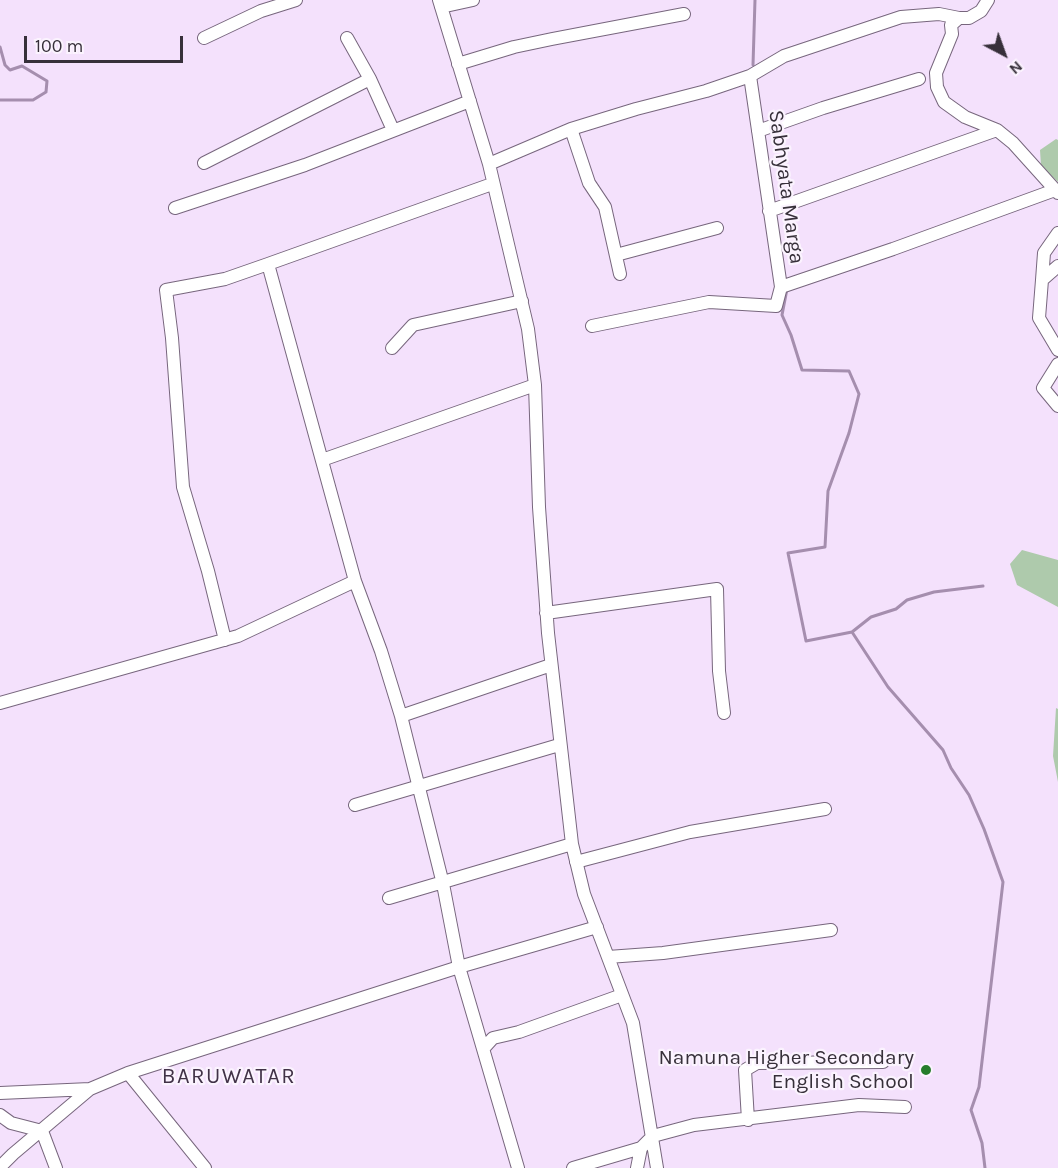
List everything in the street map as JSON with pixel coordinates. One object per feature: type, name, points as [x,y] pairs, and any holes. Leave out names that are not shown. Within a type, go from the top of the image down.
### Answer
[{"type":"street","points":[[204,38],[261,11],[296,0]]},
{"type":"street","points":[[473,0],[440,3],[489,164],[528,329],[536,385],[539,507],[546,613],[559,745],[573,844],[584,894],[633,1023],[657,1168]]},
{"type":"street","points":[[489,164],[571,129],[750,76],[784,56],[901,17],[939,14],[969,18],[981,11],[988,0]]},
{"type":"street","points":[[459,64],[514,47],[684,14]]},
{"type":"street","points":[[958,18],[951,25],[952,34],[936,74],[937,87],[944,102],[965,117],[997,130],[1013,143],[1056,191]]},
{"type":"street","points":[[347,38],[370,79],[393,130]]},
{"type":"street","name":"Sabhyata Marga","points":[[750,76],[781,287],[1056,191]]},
{"type":"street","points":[[204,163],[370,79]]},
{"type":"street","points":[[758,131],[823,108],[919,79]]},
{"type":"street","points":[[175,208],[305,165],[470,101]]},
{"type":"street","points":[[571,129],[589,183],[605,207],[620,274]]},
{"type":"street","points":[[769,211],[997,130]]},
{"type":"street","points":[[225,640],[208,571],[183,487],[172,338],[166,290],[225,279],[492,184]]},
{"type":"street","points":[[616,255],[717,228]]},
{"type":"street","points":[[1058,232],[1044,253],[1039,318],[1058,350]]},
{"type":"street","points":[[268,264],[355,581],[381,651],[401,716],[443,884],[459,967],[518,1168]]},
{"type":"street","points":[[1042,280],[1058,266]]},
{"type":"street","points":[[592,326],[709,302],[776,306],[781,287]]},
{"type":"street","points":[[392,348],[412,325],[522,301]]},
{"type":"street","points":[[1058,364],[1043,388],[1058,406]]},
{"type":"street","points":[[322,460],[536,385]]},
{"type":"street","points":[[0,703],[225,640],[265,625],[355,581]]},
{"type":"street","points":[[546,613],[717,589],[719,671],[724,713]]},
{"type":"street","points":[[401,716],[551,665]]},
{"type":"street","points":[[355,805],[559,745]]},
{"type":"street","points":[[576,862],[690,832],[825,809]]},
{"type":"street","points":[[389,898],[573,844]]},
{"type":"street","points":[[0,1167],[90,1089],[128,1073],[459,967],[597,927]]},
{"type":"street","points":[[608,957],[663,953],[831,930]]},
{"type":"street","points":[[483,1049],[493,1038],[519,1032],[622,995]]},
{"type":"street","points":[[748,1120],[745,1070],[757,1063],[883,1062]]},
{"type":"street","points":[[128,1073],[205,1168]]},
{"type":"street","points":[[0,1093],[90,1089]]},
{"type":"street","points":[[573,1168],[641,1148],[653,1136],[694,1125],[859,1105],[905,1107]]},
{"type":"street","points":[[0,1115],[11,1123],[42,1131]]},
{"type":"street","points":[[42,1131],[56,1168]]},
{"type":"street","points":[[637,1168],[641,1148]]},
{"type":"green space","points":[[1056,139],[1058,140],[1058,182],[1041,166],[1040,150]]},
{"type":"green space","points":[[1022,550],[1058,560],[1058,607],[1017,585],[1010,564]]},
{"type":"green space","points":[[1056,708],[1058,709],[1058,782],[1053,756]]},
{"type":"waterway","points":[[753,65],[755,0]]},
{"type":"waterway","points":[[0,47],[5,65],[10,70],[22,66],[47,81],[46,92],[33,100],[0,100]]},
{"type":"waterway","points":[[787,289],[782,315],[802,370],[849,371],[859,394],[849,433],[828,491],[825,547],[788,553],[806,641],[852,632],[888,687],[943,750],[951,768],[969,795],[1003,882],[979,1087],[971,1110],[982,1143],[985,1168]]},
{"type":"waterway","points":[[852,632],[871,617],[896,609],[907,600],[934,592],[983,586]]},
{"type":"place","name":"Namuna Higher Secondary English School","points":[[926,1070]]},
{"type":"district","name":"BARUWATAR","points":[[229,1077]]}]
